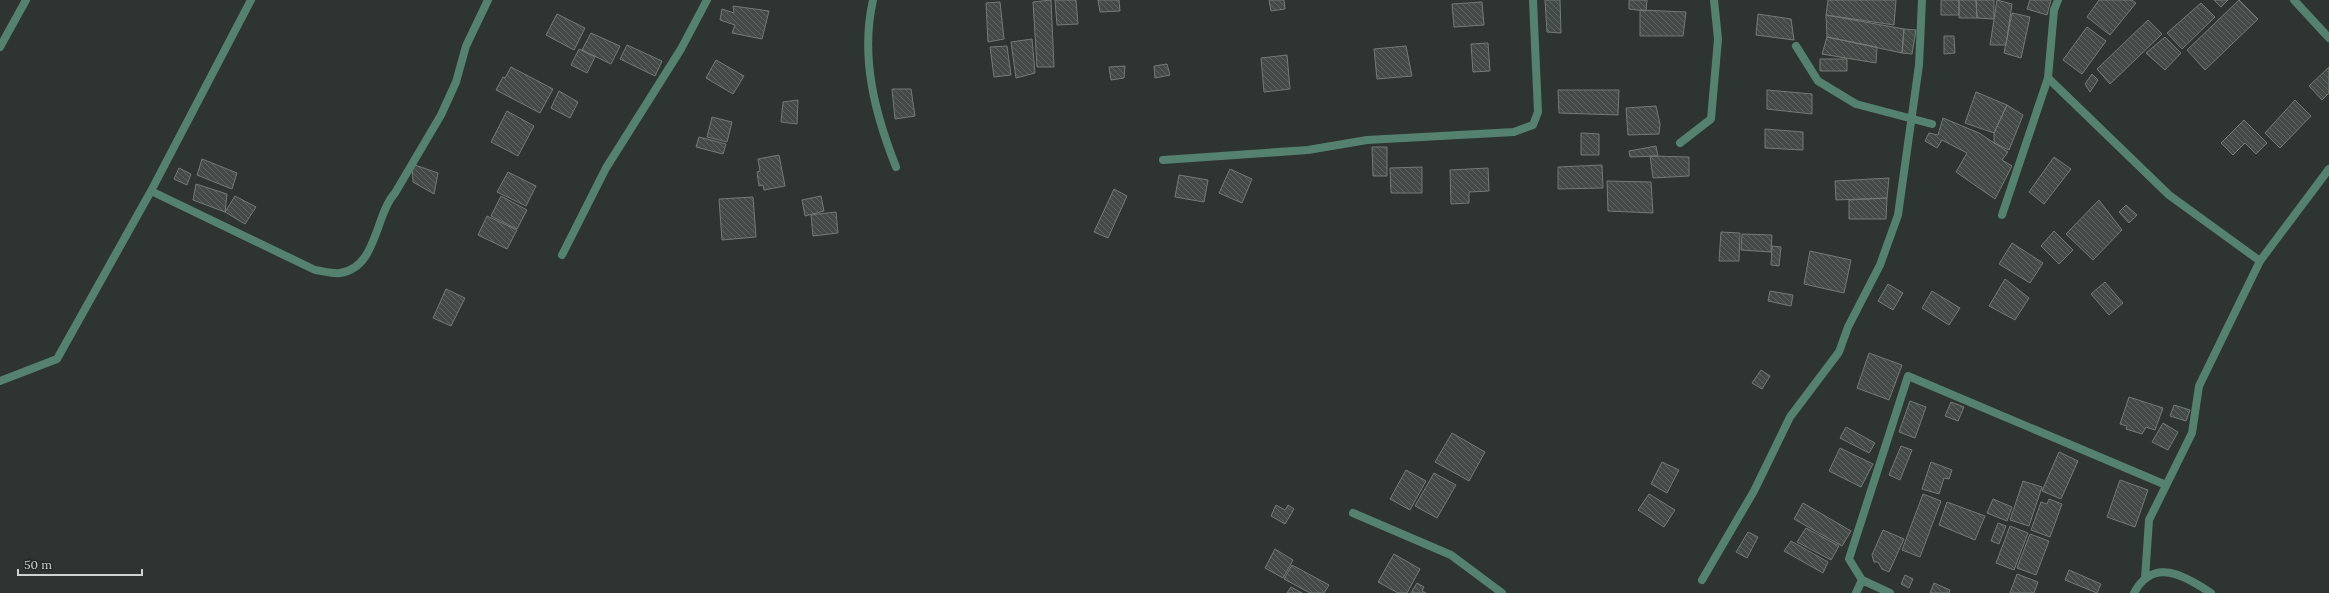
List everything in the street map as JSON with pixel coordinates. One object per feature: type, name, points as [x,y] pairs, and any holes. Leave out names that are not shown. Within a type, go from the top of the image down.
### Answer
[{"type":"street","points":[[0,47],[26,0]]},
{"type":"street","points":[[0,381],[57,359],[151,191],[251,0]]},
{"type":"street","points":[[151,191],[316,270],[339,273],[352,269],[363,259],[375,239],[388,201],[395,193],[441,115],[456,82],[466,46],[488,0]]},
{"type":"street","points":[[562,255],[606,168],[681,49],[707,0]]},
{"type":"street","points":[[873,0],[867,59],[884,137],[896,166]]},
{"type":"street","points":[[1163,160],[1308,150],[1367,140],[1514,132],[1534,125],[1538,112],[1533,0]]},
{"type":"street","points":[[1680,143],[1711,119],[1718,39],[1714,0]]},
{"type":"street","points":[[1702,580],[1754,491],[1790,417],[1839,352],[1848,327],[1880,265],[1898,215],[1919,65],[1922,0]]},
{"type":"street","points":[[2002,215],[2048,78],[2054,10],[2058,0]]},
{"type":"street","points":[[2294,0],[2329,38]]},
{"type":"street","points":[[1796,46],[1818,81],[1856,104],[1932,124]]},
{"type":"street","points":[[2048,78],[2169,195],[2260,261]]},
{"type":"street","points":[[2145,578],[2149,520],[2192,433],[2199,386],[2260,261],[2329,169]]},
{"type":"street","points":[[1890,593],[1862,580],[1849,559],[1908,376],[2166,485]]},
{"type":"street","points":[[1353,513],[1451,555],[1502,593]]},
{"type":"street","points":[[2134,593],[2145,578],[2155,572],[2169,572],[2181,576],[2210,593]]},
{"type":"street","points":[[1856,593],[1862,580]]},
{"type":"building","points":[[1051,0],[1054,67],[1037,67],[1033,2]]},
{"type":"building","points":[[1055,0],[1076,0],[1078,24],[1057,25]]},
{"type":"building","points":[[1098,0],[1119,0],[1120,11],[1100,12]]},
{"type":"building","points":[[1269,0],[1284,0],[1285,9],[1271,11]]},
{"type":"building","points":[[1545,0],[1560,0],[1561,33],[1547,32]]},
{"type":"building","points":[[1629,0],[1647,0],[1646,11],[1629,9]]},
{"type":"building","points":[[1828,0],[1896,0],[1894,25],[1826,15]]},
{"type":"building","points":[[1941,0],[1959,0],[1959,15],[1941,15]]},
{"type":"building","points":[[1959,0],[1976,0],[1977,18],[1959,18]]},
{"type":"building","points":[[1976,0],[1994,0],[1994,19],[1977,18]]},
{"type":"building","points":[[1997,0],[2012,4],[2006,45],[1990,45]]},
{"type":"building","points":[[2030,0],[2051,0],[2047,15],[2027,9]]},
{"type":"building","points":[[2099,0],[2132,0],[2136,3],[2110,35],[2087,17]]},
{"type":"building","points":[[2214,0],[2228,0],[2221,7]]},
{"type":"building","points":[[2239,0],[2258,19],[2205,70],[2187,50]]},
{"type":"building","points":[[1000,2],[1004,39],[988,42],[986,3]]},
{"type":"building","points":[[1482,2],[1484,25],[1454,27],[1452,4]]},
{"type":"building","points":[[2201,3],[2215,17],[2182,49],[2167,33]]},
{"type":"building","points":[[733,6],[769,11],[762,39],[732,33],[735,25],[720,20],[722,9],[734,13]]},
{"type":"building","points":[[1640,10],[1686,12],[1683,36],[1640,36]]},
{"type":"building","points":[[2012,13],[2030,17],[2021,58],[2004,53]]},
{"type":"building","points":[[557,14],[585,28],[574,50],[546,35]]},
{"type":"building","points":[[1758,14],[1791,19],[1794,40],[1756,35]]},
{"type":"building","points":[[1826,15],[1904,29],[1902,53],[1827,37]]},
{"type":"building","points":[[2148,20],[2162,34],[2110,84],[2097,69]]},
{"type":"building","points":[[2087,27],[2106,41],[2082,74],[2063,60]]},
{"type":"building","points":[[1904,29],[1916,30],[1912,54],[1902,53]]},
{"type":"building","points":[[591,33],[620,46],[611,64],[582,50]]},
{"type":"building","points":[[1944,36],[1954,36],[1955,53],[1944,54]]},
{"type":"building","points":[[1827,37],[1877,47],[1876,63],[1822,54]]},
{"type":"building","points":[[2165,37],[2181,53],[2165,70],[2146,53]]},
{"type":"building","points":[[1032,39],[1035,73],[1016,78],[1011,42]]},
{"type":"building","points":[[1488,43],[1490,71],[1473,72],[1471,44]]},
{"type":"building","points":[[627,45],[662,61],[655,76],[620,59]]},
{"type":"building","points":[[1007,46],[1011,75],[994,77],[990,47]]},
{"type":"building","points":[[1406,46],[1412,76],[1377,79],[1374,49]]},
{"type":"building","points":[[579,49],[595,57],[587,73],[571,65]]},
{"type":"building","points":[[1287,55],[1290,89],[1264,92],[1261,58]]},
{"type":"building","points":[[1820,59],[1847,59],[1847,71],[1820,71]]},
{"type":"building","points":[[716,60],[744,76],[733,94],[706,78]]},
{"type":"building","points":[[1167,64],[1170,75],[1155,78],[1154,66]]},
{"type":"building","points":[[1125,66],[1124,78],[1111,80],[1109,67]]},
{"type":"building","points":[[511,67],[553,89],[540,113],[496,90],[503,77],[505,78]]},
{"type":"building","points":[[2329,67],[2329,93],[2322,100],[2309,86]]},
{"type":"building","points":[[2092,74],[2098,80],[2090,92],[2085,84]]},
{"type":"building","points":[[892,89],[911,89],[915,116],[895,119]]},
{"type":"building","points":[[1558,90],[1619,90],[1618,115],[1559,113]]},
{"type":"building","points":[[1767,90],[1812,94],[1812,114],[1767,109]]},
{"type":"building","points":[[559,91],[578,102],[570,118],[551,108]]},
{"type":"building","points":[[1976,92],[2007,105],[1994,133],[1965,123]]},
{"type":"building","points":[[798,100],[797,124],[781,122],[783,102]]},
{"type":"building","points":[[2295,100],[2311,116],[2280,148],[2265,133]]},
{"type":"building","points":[[2007,105],[2023,115],[2009,150],[1994,143],[1994,133]]},
{"type":"building","points":[[1656,106],[1660,124],[1659,134],[1628,135],[1626,108]]},
{"type":"building","points":[[507,111],[534,126],[518,156],[491,142]]},
{"type":"building","points":[[712,117],[732,122],[727,142],[707,137]]},
{"type":"building","points":[[1943,118],[1979,133],[2008,152],[2002,160],[2012,166],[1995,199],[1956,172],[1967,153],[1942,140],[1937,148],[1925,141],[1929,133],[1938,135]]},
{"type":"building","points":[[2244,120],[2267,143],[2256,154],[2245,143],[2233,155],[2221,143]]},
{"type":"building","points":[[1765,129],[1803,132],[1803,150],[1765,148]]},
{"type":"building","points":[[1581,133],[1599,134],[1599,155],[1581,155]]},
{"type":"building","points":[[699,137],[726,144],[723,154],[696,147]]},
{"type":"building","points":[[1656,146],[1658,156],[1630,157],[1629,151]]},
{"type":"building","points":[[1372,147],[1387,147],[1387,176],[1373,176]]},
{"type":"building","points":[[779,155],[785,186],[764,190],[763,185],[759,186],[757,172],[760,171],[758,159]]},
{"type":"building","points":[[1650,156],[1689,157],[1689,176],[1653,178]]},
{"type":"building","points":[[2054,157],[2071,169],[2044,204],[2029,192]]},
{"type":"building","points":[[202,159],[237,173],[232,189],[197,175]]},
{"type":"building","points":[[412,164],[438,173],[434,194],[413,182]]},
{"type":"building","points":[[1602,165],[1603,188],[1558,189],[1558,167]]},
{"type":"building","points":[[1422,167],[1422,193],[1391,193],[1390,168]]},
{"type":"building","points":[[179,168],[191,174],[187,185],[174,179]]},
{"type":"building","points":[[1488,168],[1489,191],[1469,192],[1469,203],[1451,204],[1450,170]]},
{"type":"building","points":[[1230,169],[1252,179],[1242,203],[1219,193]]},
{"type":"building","points":[[508,172],[536,186],[526,206],[497,192]]},
{"type":"building","points":[[1179,175],[1208,180],[1204,202],[1175,197]]},
{"type":"building","points":[[1889,178],[1887,198],[1836,200],[1835,181]]},
{"type":"building","points":[[1607,181],[1651,182],[1653,213],[1608,211]]},
{"type":"building","points":[[196,184],[227,194],[225,212],[193,200]]},
{"type":"building","points":[[1114,189],[1127,196],[1108,238],[1094,232]]},
{"type":"building","points":[[235,196],[256,207],[245,224],[225,212]]},
{"type":"building","points":[[501,196],[527,210],[517,229],[491,216]]},
{"type":"building","points":[[821,196],[824,211],[805,216],[802,200]]},
{"type":"building","points":[[753,197],[756,237],[722,240],[719,199]]},
{"type":"building","points":[[1887,198],[1886,219],[1849,219],[1849,200]]},
{"type":"building","points":[[2099,200],[2122,230],[2093,260],[2066,234]]},
{"type":"building","points":[[2126,205],[2137,215],[2129,223],[2119,212]]},
{"type":"building","points":[[836,212],[838,233],[813,236],[811,215]]},
{"type":"building","points":[[487,216],[517,230],[507,249],[478,235]]},
{"type":"building","points":[[2054,231],[2073,250],[2059,264],[2041,246]]},
{"type":"building","points":[[1721,232],[1740,233],[1739,261],[1719,261]]},
{"type":"building","points":[[1742,234],[1772,235],[1771,252],[1741,250]]},
{"type":"building","points":[[2012,243],[2043,263],[2030,283],[1999,264]]},
{"type":"building","points":[[1772,246],[1781,247],[1779,266],[1771,265]]},
{"type":"building","points":[[1810,251],[1851,260],[1844,293],[1804,284]]},
{"type":"building","points":[[2005,279],[2029,298],[2015,320],[1989,306]]},
{"type":"building","points":[[2105,282],[2123,303],[2109,315],[2091,294]]},
{"type":"building","points":[[1888,284],[1903,293],[1893,310],[1878,301]]},
{"type":"building","points":[[446,289],[465,298],[451,326],[433,318]]},
{"type":"building","points":[[1770,291],[1793,295],[1791,306],[1768,301]]},
{"type":"building","points":[[1932,291],[1960,308],[1949,325],[1922,308]]},
{"type":"building","points":[[1869,353],[1902,365],[1889,400],[1857,388]]},
{"type":"building","points":[[1761,370],[1770,376],[1762,389],[1752,383]]},
{"type":"building","points":[[2129,397],[2163,408],[2155,430],[2146,427],[2142,434],[2126,429],[2127,426],[2120,424]]},
{"type":"building","points":[[1910,401],[1926,407],[1915,438],[1899,432]]},
{"type":"building","points":[[1951,402],[1964,407],[1958,421],[1945,416]]},
{"type":"building","points":[[2174,405],[2190,410],[2186,421],[2170,416]]},
{"type":"building","points":[[2163,423],[2178,432],[2168,450],[2152,442]]},
{"type":"building","points":[[1846,427],[1875,443],[1869,453],[1840,438]]},
{"type":"building","points":[[1452,433],[1485,452],[1469,481],[1435,462]]},
{"type":"building","points":[[1901,446],[1912,450],[1900,480],[1889,475]]},
{"type":"building","points":[[1840,448],[1873,464],[1861,487],[1829,471]]},
{"type":"building","points":[[2059,452],[2078,461],[2061,499],[2042,491]]},
{"type":"building","points":[[1662,462],[1679,470],[1667,493],[1651,484]]},
{"type":"building","points":[[1931,462],[1952,470],[1949,479],[1944,478],[1939,494],[1922,489]]},
{"type":"building","points":[[1406,470],[1426,481],[1410,510],[1390,499]]},
{"type":"building","points":[[1434,473],[1456,485],[1437,518],[1415,506]]},
{"type":"building","points":[[2120,480],[2148,490],[2135,527],[2107,517]]},
{"type":"building","points":[[2023,481],[2042,487],[2029,526],[2010,520]]},
{"type":"building","points":[[1649,494],[1675,510],[1664,527],[1638,510]]},
{"type":"building","points":[[1923,494],[1941,501],[1920,557],[1902,550]]},
{"type":"building","points":[[1993,499],[2012,507],[2007,521],[1987,513]]},
{"type":"building","points":[[2049,499],[2062,504],[2050,537],[2031,530],[2041,502],[2047,504]]},
{"type":"building","points":[[1947,502],[1985,516],[1975,540],[1939,525]]},
{"type":"building","points":[[1803,503],[1851,531],[1842,546],[1794,519]]},
{"type":"building","points":[[1276,505],[1285,510],[1288,505],[1294,509],[1285,524],[1271,516]]},
{"type":"building","points":[[1998,523],[2006,526],[1999,544],[1991,541]]},
{"type":"building","points":[[2010,526],[2028,533],[2014,570],[1996,563]]},
{"type":"building","points":[[1806,528],[1839,546],[1831,560],[1797,542]]},
{"type":"building","points":[[1883,530],[1904,539],[1889,572],[1882,569],[1878,562],[1874,562],[1872,555]]},
{"type":"building","points":[[1748,532],[1758,537],[1747,558],[1736,552]]},
{"type":"building","points":[[2030,534],[2049,541],[2036,575],[2017,568]]},
{"type":"building","points":[[1791,541],[1828,562],[1823,573],[1784,551]]},
{"type":"building","points":[[1275,549],[1293,560],[1283,578],[1265,568]]},
{"type":"building","points":[[1394,554],[1420,569],[1407,593],[1398,593],[1378,582]]},
{"type":"building","points":[[1292,565],[1329,585],[1324,593],[1310,593],[1284,579]]},
{"type":"building","points":[[2069,570],[2101,584],[2097,593],[2065,580]]},
{"type":"building","points":[[2017,574],[2038,582],[2034,593],[2010,593]]},
{"type":"building","points":[[1905,575],[1913,579],[1909,588],[1901,584]]},
{"type":"building","points":[[1417,583],[1424,587],[1422,591],[1426,593],[1411,593]]},
{"type":"building","points":[[1934,583],[1950,590],[1949,593],[1930,593]]},
{"type":"building","points":[[1291,587],[1302,593],[1287,593]]}]
